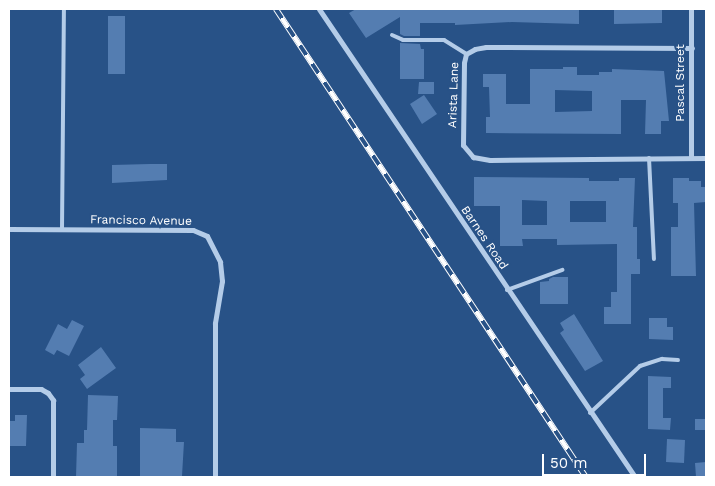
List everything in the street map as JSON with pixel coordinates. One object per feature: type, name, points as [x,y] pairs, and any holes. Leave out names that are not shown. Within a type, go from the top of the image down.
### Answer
[{"type":"street","name":"Barnes Road","points":[[319,9],[635,477]]},
{"type":"street","name":"Pascal Street","points":[[691,9],[691,158]]},
{"type":"street","name":"Arista Lane","points":[[692,48],[486,47],[475,49],[466,54],[464,63],[463,144],[473,157],[490,160],[706,158]]},
{"type":"street","name":"Francisco Avenue","points":[[9,229],[193,230],[207,236],[213,244],[220,262],[222,282],[216,323],[215,477]]},
{"type":"street","points":[[9,389],[41,389],[48,392],[53,400],[53,477]]},
{"type":"lane","points":[[62,229],[64,9]]},
{"type":"lane","points":[[392,35],[403,40],[444,40],[466,54]]},
{"type":"lane","points":[[649,158],[654,259]]},
{"type":"lane","points":[[507,290],[562,270]]},
{"type":"lane","points":[[590,413],[640,366],[662,359],[678,360]]},
{"type":"building","points":[[356,9],[579,9],[579,24],[512,22],[455,25],[455,23],[420,23],[420,36],[404,36],[400,34],[400,17],[366,38],[349,13]]},
{"type":"building","points":[[614,9],[662,9],[662,23],[614,24]]},
{"type":"building","points":[[108,16],[125,16],[125,74],[108,74]]},
{"type":"building","points":[[400,43],[420,44],[421,49],[424,49],[424,79],[400,79]]},
{"type":"building","points":[[563,67],[577,67],[577,75],[599,75],[599,72],[612,72],[612,69],[664,71],[669,121],[661,121],[661,134],[645,134],[646,100],[621,100],[621,134],[486,133],[486,117],[490,117],[489,87],[483,87],[483,74],[506,74],[506,104],[530,104],[530,69],[563,69]],"holes":[[[555,90],[592,91],[592,111],[555,112]]]},
{"type":"building","points":[[419,82],[434,82],[434,94],[418,94]]},
{"type":"building","points":[[424,95],[437,114],[422,124],[410,104]]},
{"type":"building","points":[[167,164],[167,180],[112,183],[112,165]]},
{"type":"building","points":[[474,177],[589,178],[589,181],[619,181],[619,178],[635,178],[633,227],[637,227],[637,259],[640,259],[640,274],[631,274],[631,324],[604,324],[604,307],[611,307],[611,292],[617,292],[617,244],[557,245],[557,239],[522,239],[523,246],[500,246],[500,206],[474,206]],"holes":[[[522,200],[547,201],[547,225],[522,225]],[[570,201],[606,201],[606,222],[570,222]]]},
{"type":"building","points":[[673,178],[689,178],[689,181],[701,181],[701,187],[706,187],[706,202],[694,203],[696,276],[671,276],[671,227],[678,227],[678,203],[673,203]]},
{"type":"building","points":[[553,277],[568,277],[568,304],[540,304],[540,282],[549,281]]},
{"type":"building","points":[[574,314],[603,361],[585,371],[560,333],[564,330],[560,323]]},
{"type":"building","points":[[649,318],[667,318],[667,327],[673,327],[673,340],[649,339]]},
{"type":"building","points":[[72,320],[84,326],[69,356],[57,350],[54,355],[45,350],[58,324],[67,329]]},
{"type":"building","points":[[101,347],[116,368],[87,389],[80,379],[85,375],[78,365]]},
{"type":"building","points":[[648,376],[671,377],[671,388],[663,388],[663,418],[671,418],[670,430],[648,429]]},
{"type":"building","points":[[88,395],[118,396],[117,420],[113,420],[113,446],[117,446],[117,477],[76,477],[77,443],[84,443],[84,430],[87,430]]},
{"type":"building","points":[[15,415],[27,415],[26,446],[9,446],[9,421],[15,421]]},
{"type":"building","points":[[695,419],[706,419],[706,430],[695,430]]},
{"type":"building","points":[[140,428],[176,429],[176,442],[184,442],[182,476],[140,476]]},
{"type":"building","points":[[667,439],[685,440],[684,463],[666,462]]},
{"type":"building","points":[[706,462],[706,477],[696,477],[695,463]]},
{"type":"railway","points":[[276,9],[586,477]]}]
